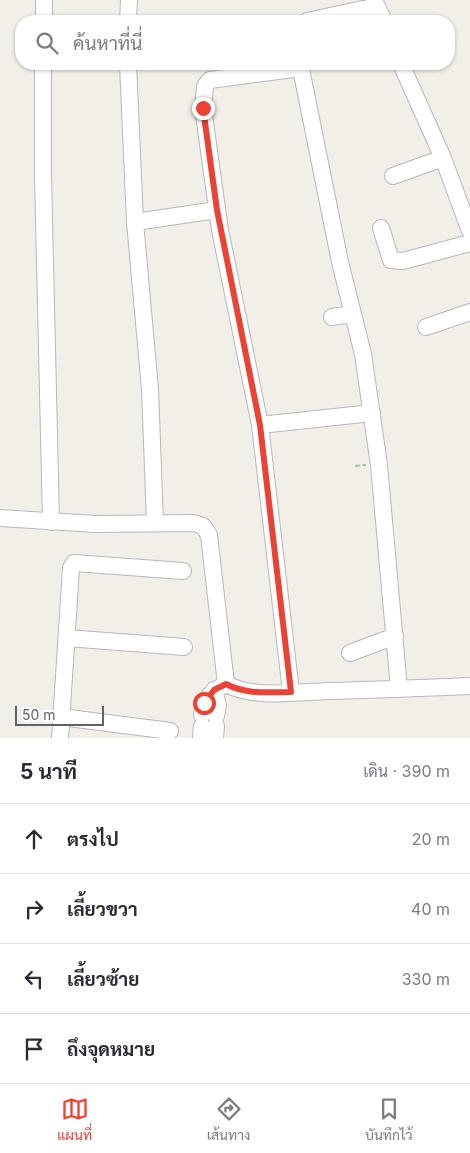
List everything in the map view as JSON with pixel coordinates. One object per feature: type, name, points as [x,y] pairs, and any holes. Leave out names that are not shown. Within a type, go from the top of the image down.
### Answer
[{"type":"street","points":[[44,0],[44,15]]},
{"type":"street","points":[[128,0],[128,15]]},
{"type":"street","points":[[330,15],[376,3],[381,15]]},
{"type":"street","points":[[43,70],[43,176],[51,522]]},
{"type":"street","points":[[128,70],[135,222],[150,389],[155,523]]},
{"type":"street","points":[[275,70],[210,80],[206,86],[203,108],[217,210],[260,425],[291,692]]},
{"type":"street","points":[[302,70],[340,262],[364,354],[372,413],[399,689]]},
{"type":"street","points":[[404,70],[443,158],[470,231]]},
{"type":"street","points":[[393,176],[443,158]]},
{"type":"street","points":[[135,222],[217,210]]},
{"type":"street","points":[[381,228],[391,260],[396,261],[403,261],[470,243]]},
{"type":"street","points":[[426,327],[470,312]]},
{"type":"street","points":[[332,317],[353,314]]},
{"type":"street","points":[[260,425],[372,413]]},
{"type":"street","points":[[0,518],[96,524],[194,523],[203,526],[209,535],[220,687],[218,705],[209,727]]},
{"type":"street","points":[[60,738],[71,568],[74,563],[182,571]]},
{"type":"street","points":[[350,653],[395,636]]},
{"type":"street","points":[[67,638],[184,647]]},
{"type":"street","points":[[220,687],[250,692],[291,692],[470,686]]},
{"type":"street","points":[[61,717],[170,731]]},
{"type":"route","points":[[203,108],[220,230],[260,425],[291,692],[250,692],[237,690],[226,684],[214,690],[204,703]]}]
